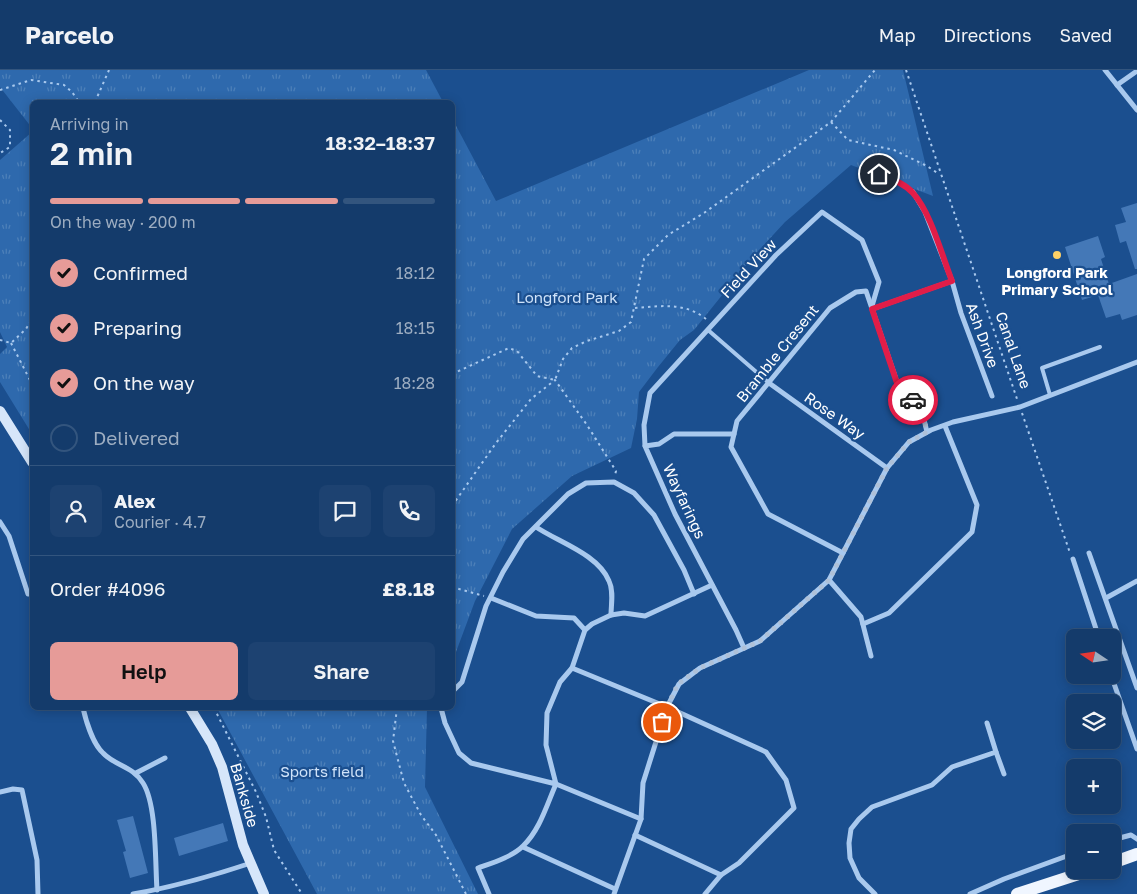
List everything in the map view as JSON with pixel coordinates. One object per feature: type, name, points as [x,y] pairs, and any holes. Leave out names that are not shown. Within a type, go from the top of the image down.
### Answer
[{"type":"main road","points":[[1121,860],[1137,854]]},
{"type":"main road","points":[[1018,894],[1066,878]]},
{"type":"street","points":[[1106,70],[1137,110]]},
{"type":"street","points":[[1117,85],[1137,71]]},
{"type":"street","name":"Ash Drive","points":[[912,192],[925,212],[952,281],[961,313],[992,396]]},
{"type":"street","name":"Field View","points":[[645,446],[644,425],[650,393],[776,256],[822,212],[862,240],[880,282],[872,308]]},
{"type":"street","points":[[872,308],[952,281]]},
{"type":"street","name":"Bramble Cresent","points":[[734,434],[737,421],[830,308],[856,292],[866,291],[898,386],[921,407],[927,432]]},
{"type":"street","points":[[523,847],[614,892],[641,819],[643,783],[667,707],[678,684],[700,668],[760,641],[829,580],[887,468],[909,442],[927,432],[953,422],[1020,407],[1137,362]]},
{"type":"street","name":"Rose Way","points":[[769,383],[887,468]]},
{"type":"street","points":[[1,413],[30,459]]},
{"type":"street","points":[[863,624],[889,613],[972,532],[977,505],[945,426]]},
{"type":"street","points":[[645,446],[659,444],[674,434],[734,434],[731,447],[768,514],[843,553]]},
{"type":"street","name":"Wayfarings","points":[[645,446],[675,514],[744,648]]},
{"type":"street","points":[[455,689],[462,682],[486,606],[503,572],[523,539],[568,494],[586,482],[614,482],[634,493],[654,515],[684,570],[694,594]]},
{"type":"street","points":[[0,522],[9,536],[28,594],[30,593]]},
{"type":"street","points":[[536,527],[549,536],[575,548],[596,563],[609,581],[612,595],[611,615]]},
{"type":"street","points":[[1089,553],[1137,688]]},
{"type":"street","points":[[1073,559],[1095,629]]},
{"type":"street","points":[[829,580],[862,617],[871,656]]},
{"type":"street","points":[[1106,598],[1137,581]]},
{"type":"street","points":[[489,894],[478,868],[503,858],[523,847],[538,825],[556,784],[546,745],[547,713],[560,682],[572,668],[585,630],[592,624],[611,615],[624,613],[645,616],[712,585]]},
{"type":"street","points":[[491,598],[536,616],[574,618],[585,630]]},
{"type":"street","points":[[572,668],[667,707],[766,752],[786,780],[794,808],[739,863],[721,875],[705,894]]},
{"type":"street","points":[[1114,684],[1137,749]]},
{"type":"street","points":[[84,710],[88,728],[102,753],[136,773],[144,784],[152,809],[157,890]]},
{"type":"street","name":"Bankside","points":[[191,710],[208,738],[222,768],[229,787],[243,845],[264,894]]},
{"type":"street","points":[[442,710],[445,723],[459,753],[471,763],[556,784],[641,819]]},
{"type":"street","points":[[987,723],[1004,774]]},
{"type":"street","points":[[875,894],[859,878],[850,858],[848,843],[851,829],[859,818],[872,807],[932,785],[952,767],[996,752]]},
{"type":"street","points":[[136,773],[165,758]]},
{"type":"street","points":[[0,792],[13,789],[22,790],[37,860],[38,894]]},
{"type":"street","points":[[1121,838],[1137,832]]},
{"type":"street","points":[[635,835],[721,875]]},
{"type":"street","points":[[1131,835],[1137,839]]},
{"type":"street","points":[[970,894],[1004,879],[1066,856]]},
{"type":"street","points":[[133,894],[157,890],[251,863]]},
{"type":"lane","name":"Ash Drive","points":[[879,174],[900,183],[912,192]]},
{"type":"lane","points":[[708,330],[769,383]]},
{"type":"lane","points":[[1050,396],[1042,368],[1100,347]]},
{"type":"path","points":[[96,100],[109,70]]},
{"type":"path","points":[[455,502],[496,443],[531,399],[555,380],[563,359],[572,348],[619,331],[631,322],[644,259],[668,234],[704,213],[831,122],[875,70]]},
{"type":"path","name":"Canal Lane","points":[[906,70],[940,176],[1073,559]]},
{"type":"path","points":[[0,90],[31,80],[64,85],[78,100]]},
{"type":"path","points":[[0,120],[10,130],[10,147],[0,153]]},
{"type":"path","points":[[831,122],[848,140],[894,150],[927,166],[940,176]]},
{"type":"path","points":[[635,308],[669,305],[697,311],[713,324]]},
{"type":"path","points":[[11,343],[30,322]]},
{"type":"path","points":[[0,340],[11,343],[30,380]]},
{"type":"path","points":[[455,373],[509,348],[517,351],[537,376],[555,380],[587,425],[616,471],[614,482]]},
{"type":"path","points":[[455,588],[491,598]]},
{"type":"path","points":[[215,710],[256,792],[266,817],[274,850],[302,894]]},
{"type":"path","points":[[396,710],[393,741],[404,783],[421,815],[436,834],[466,894]]},
{"type":"green space","points":[[0,70],[426,70],[442,100],[30,100],[30,125],[0,87]]},
{"type":"green space","name":"Longford Park","points":[[809,70],[903,70],[933,196],[851,165],[785,222],[752,258],[694,330],[680,340],[639,392],[637,419],[631,448],[572,476],[512,529],[475,601],[455,655],[455,124],[496,201]]},
{"type":"green space","points":[[30,134],[30,431],[0,382],[0,354],[7,347],[0,332],[0,160]]},
{"type":"green space","name":"Sports field","points":[[218,710],[427,710],[425,787],[478,894],[317,894]]},
{"type":"building","points":[[1137,203],[1137,269],[1135,269],[1126,241],[1120,243],[1115,225],[1126,222],[1121,208]]},
{"type":"building","points":[[1098,236],[1105,257],[1101,259],[1109,284],[1137,274],[1137,315],[1122,320],[1120,314],[1106,318],[1098,295],[1082,300],[1065,247]]},
{"type":"building","points":[[133,816],[148,873],[130,878],[123,852],[126,851],[117,820]]},
{"type":"building","points":[[223,823],[228,841],[179,856],[174,838]]},
{"type":"way so far","points":[[662,722],[678,684],[700,668],[760,641],[829,580],[887,468],[909,442],[927,432],[921,407],[913,400]]},
{"type":"place","name":"Longford Park Primary School","points":[[1057,255]]},
{"type":"route","points":[[879,174],[900,183],[912,192],[925,212],[952,281],[872,309],[898,386],[913,400]]}]
